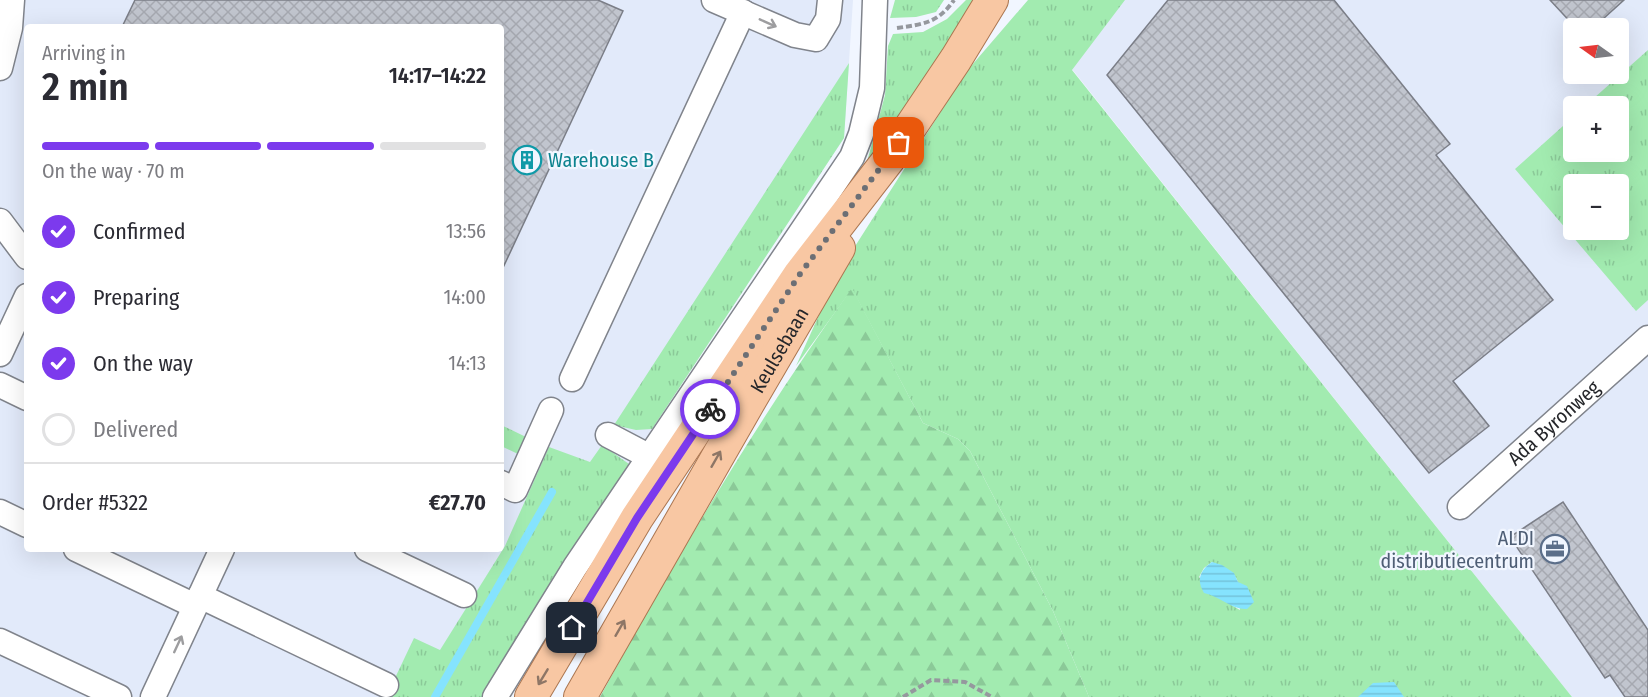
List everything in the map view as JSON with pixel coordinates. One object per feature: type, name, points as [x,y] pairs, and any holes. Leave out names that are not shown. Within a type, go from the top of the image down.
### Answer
[{"type":"main road","name":"Keulsebaan","points":[[531,697],[637,518],[800,274],[889,159],[956,59],[992,0]]},
{"type":"main road","name":"Keulsebaan","points":[[956,59],[1007,0]]},
{"type":"main road","name":"Keulsebaan","points":[[580,697],[749,402],[818,288],[889,159]]},
{"type":"street","points":[[0,68],[10,28],[12,0]]},
{"type":"street","points":[[714,0],[795,35],[816,39],[828,19],[830,0]]},
{"type":"street","points":[[495,697],[575,567],[852,157],[861,134],[872,88],[875,0]]},
{"type":"street","points":[[572,379],[743,12]]},
{"type":"street","points":[[0,221],[24,253]]},
{"type":"street","points":[[0,354],[5,329],[24,300]]},
{"type":"street","name":"Ada Byronweg","points":[[1460,507],[1648,338]]},
{"type":"street","points":[[0,385],[24,397]]},
{"type":"street","points":[[504,484],[515,490],[551,410]]},
{"type":"street","points":[[608,435],[650,457]]},
{"type":"street","points":[[0,512],[24,524]]},
{"type":"street","points":[[83,552],[386,685]]},
{"type":"street","points":[[153,697],[221,552]]},
{"type":"street","points":[[373,552],[464,595]]},
{"type":"street","points":[[0,641],[119,697]]},
{"type":"path","points":[[874,32],[936,20],[954,0]]},
{"type":"path","points":[[903,697],[931,680],[965,682],[992,697]]},
{"type":"shaded area","points":[[0,0],[853,0],[844,138],[629,464],[487,697],[0,697]]},
{"type":"shaded area","points":[[1061,0],[1648,0],[1648,697],[1572,697],[1072,69]]},
{"type":"green space","points":[[895,0],[944,0],[936,12],[916,17],[890,18]]},
{"type":"green space","points":[[966,0],[978,0],[867,162],[885,95],[888,46],[893,34],[923,32],[947,19]]},
{"type":"green space","points":[[1028,0],[1125,0],[1072,70],[1572,697],[1089,697],[1053,611],[970,451],[958,439],[923,423],[852,289],[796,366],[838,273],[966,72]],"holes":[[[1212,562],[1229,571],[1237,579],[1240,610],[1214,595],[1199,577],[1204,568]]]},
{"type":"green space","points":[[1648,50],[1648,300],[1636,311],[1576,240],[1629,240],[1629,174],[1563,174],[1563,225],[1515,169],[1563,126],[1563,162],[1629,162],[1629,96],[1596,96],[1610,84],[1629,84],[1629,67]]},
{"type":"green space","points":[[849,63],[844,138],[652,429],[636,430],[614,425]]},
{"type":"green space","points":[[852,288],[923,423],[958,439],[970,451],[1053,611],[1089,697],[600,697],[658,592],[751,438]]},
{"type":"green space","points":[[504,426],[526,437],[518,454],[504,447]]},
{"type":"green space","points":[[602,445],[629,464],[487,697],[386,697],[414,638],[440,650],[501,552],[504,552],[549,447],[590,462]]},
{"type":"water","points":[[1212,562],[1234,573],[1238,582],[1247,586],[1254,602],[1247,609],[1241,609],[1204,593],[1200,584],[1200,576]]},
{"type":"water","points":[[1394,682],[1404,697],[1358,697],[1373,683]]},
{"type":"building","name":"Warehouse B","points":[[135,0],[598,0],[623,11],[504,266],[504,24],[123,24]]},
{"type":"building","points":[[1168,0],[1334,0],[1450,144],[1436,155],[1553,300],[1453,381],[1489,426],[1429,473],[1107,75]]},
{"type":"building","points":[[1550,0],[1624,0],[1604,18],[1567,18]]},
{"type":"building","points":[[1563,502],[1648,630],[1648,697],[1625,697],[1610,675],[1605,678],[1510,537]]},
{"type":"waterway","points":[[435,697],[552,492]]},
{"type":"way so far","points":[[710,409],[800,274],[899,143]]},
{"type":"place","name":"Warehouse B","points":[[527,160]]},
{"type":"place","name":"ALDI distributiecentrum","points":[[1555,549]]},
{"type":"route","points":[[572,628],[637,518],[710,409]]}]
